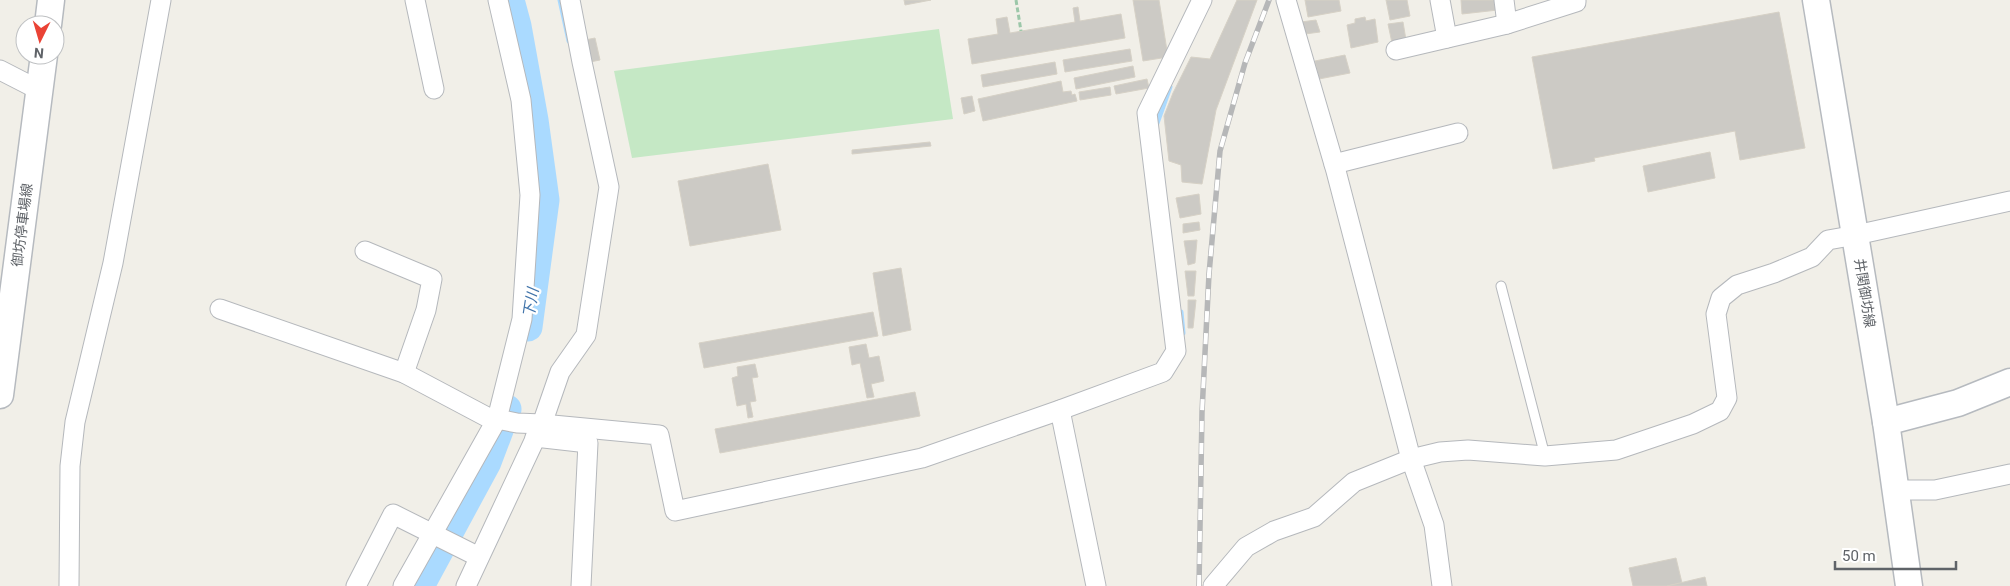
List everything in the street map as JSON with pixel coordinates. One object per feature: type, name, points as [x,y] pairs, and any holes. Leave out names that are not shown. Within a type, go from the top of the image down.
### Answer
[{"type":"main road","points":[[49,15],[51,0]]},
{"type":"main road","name":"井関御坊線","points":[[1818,0],[1886,422],[1909,586]]},
{"type":"main road","name":"御坊停車場線","points":[[0,395],[43,65]]},
{"type":"main road","points":[[1886,422],[1958,403],[2010,382]]},
{"type":"street","points":[[68,586],[70,466],[75,422],[113,263],[161,0]]},
{"type":"street","points":[[415,0],[434,89]]},
{"type":"street","points":[[403,586],[497,419],[522,319],[530,195],[520,100],[498,0]]},
{"type":"street","points":[[466,586],[539,430],[560,372],[586,335],[609,186],[570,0]]},
{"type":"street","points":[[539,430],[659,435],[675,512],[922,458],[1162,372],[1176,351],[1147,113],[1202,0]]},
{"type":"street","points":[[1286,0],[1334,164],[1411,459],[1434,525],[1442,586]]},
{"type":"street","points":[[1440,0],[1447,38]]},
{"type":"street","points":[[1504,0],[1507,24]]},
{"type":"street","points":[[1396,50],[1507,24],[1576,2],[1576,0]]},
{"type":"street","points":[[3,78],[39,90]]},
{"type":"street","points":[[1334,164],[1458,133]]},
{"type":"street","points":[[1213,586],[1246,547],[1274,531],[1314,517],[1354,482],[1411,459],[1440,452],[1468,450],[1545,456],[1616,450],[1693,424],[1720,412],[1727,398],[1716,314],[1722,298],[1737,286],[1812,257],[1828,240],[1856,236],[2010,201]]},
{"type":"street","points":[[365,252],[432,279],[426,310],[404,373]]},
{"type":"street","points":[[220,309],[404,373],[487,417],[588,443],[580,586]]},
{"type":"street","points":[[1060,410],[1096,586]]},
{"type":"street","points":[[1895,490],[1935,490],[2010,474]]},
{"type":"street","points":[[356,586],[394,514],[479,557]]},
{"type":"lane","points":[[1501,286],[1545,456]]},
{"type":"path","points":[[1016,0],[1021,31]]},
{"type":"green space","points":[[939,29],[953,119],[632,158],[614,71]]},
{"type":"building","points":[[904,0],[931,0],[905,5]]},
{"type":"building","points":[[1133,0],[1159,0],[1168,57],[1143,61]]},
{"type":"building","points":[[1237,0],[1257,0],[1216,110],[1202,184],[1182,182],[1181,165],[1169,161],[1164,116],[1191,57],[1210,59]]},
{"type":"building","points":[[1305,0],[1339,0],[1341,11],[1308,17]]},
{"type":"building","points":[[1386,0],[1407,0],[1410,16],[1390,20]]},
{"type":"building","points":[[1461,0],[1497,0],[1498,10],[1462,14]]},
{"type":"building","points":[[1078,7],[1080,21],[1121,14],[1125,38],[972,64],[968,39],[998,34],[996,19],[1007,17],[1010,33],[1075,22],[1073,8]]},
{"type":"building","points":[[1779,12],[1805,148],[1740,160],[1735,131],[1594,158],[1595,161],[1553,169],[1532,57]]},
{"type":"building","points":[[1365,17],[1366,21],[1375,19],[1378,42],[1351,48],[1347,25],[1355,23],[1355,19]]},
{"type":"building","points":[[1316,20],[1320,32],[1305,34],[1301,22]]},
{"type":"building","points":[[1403,22],[1406,40],[1392,43],[1388,24]]},
{"type":"building","points":[[595,38],[600,60],[590,62],[585,40]]},
{"type":"building","points":[[1130,49],[1132,61],[1065,72],[1063,60]]},
{"type":"building","points":[[1345,55],[1350,73],[1319,79],[1315,61]]},
{"type":"building","points":[[1055,62],[1057,74],[983,87],[981,75]]},
{"type":"building","points":[[1133,66],[1135,77],[1076,89],[1074,78]]},
{"type":"building","points":[[1147,79],[1149,88],[1116,94],[1114,86]]},
{"type":"building","points":[[1061,81],[1063,92],[1071,91],[1072,95],[1075,94],[1077,101],[983,121],[978,99]]},
{"type":"building","points":[[1110,87],[1111,95],[1080,100],[1079,92]]},
{"type":"building","points":[[972,96],[975,111],[964,114],[961,98]]},
{"type":"building","points":[[930,142],[931,146],[852,154],[852,150]]},
{"type":"building","points":[[1710,152],[1715,178],[1648,192],[1643,166]]},
{"type":"building","points":[[768,164],[781,230],[690,246],[678,181]]},
{"type":"building","points":[[1199,194],[1201,214],[1180,218],[1176,198]]},
{"type":"building","points":[[1199,222],[1200,230],[1183,233],[1183,224]]},
{"type":"building","points":[[1197,240],[1195,263],[1188,265],[1184,241]]},
{"type":"building","points":[[901,268],[911,330],[883,336],[873,273]]},
{"type":"building","points":[[1185,271],[1196,271],[1194,296],[1188,296]]},
{"type":"building","points":[[1188,300],[1196,300],[1193,328],[1188,328]]},
{"type":"building","points":[[873,312],[878,336],[704,368],[699,343]]},
{"type":"building","points":[[866,344],[869,358],[879,356],[884,381],[871,384],[874,397],[867,398],[860,363],[852,365],[849,347]]},
{"type":"building","points":[[755,364],[758,377],[752,378],[756,401],[750,402],[753,417],[748,418],[746,404],[737,406],[732,378],[738,376],[737,367]]},
{"type":"building","points":[[915,392],[920,416],[720,453],[715,429]]},
{"type":"building","points":[[1676,558],[1682,583],[1667,586],[1633,586],[1629,568]]},
{"type":"building","points":[[1705,577],[1707,586],[1667,586]]},
{"type":"waterway","name":"下川","points":[[510,0],[517,26],[534,120],[545,200],[528,327]]},
{"type":"waterway","points":[[560,0],[569,41]]},
{"type":"waterway","points":[[1156,126],[1170,87]]},
{"type":"waterway","points":[[1181,312],[1183,333]]},
{"type":"waterway","name":"下川","points":[[420,586],[487,462],[507,409]]},
{"type":"railway","points":[[1199,586],[1202,412],[1209,274],[1220,151],[1245,63],[1269,0]]}]
